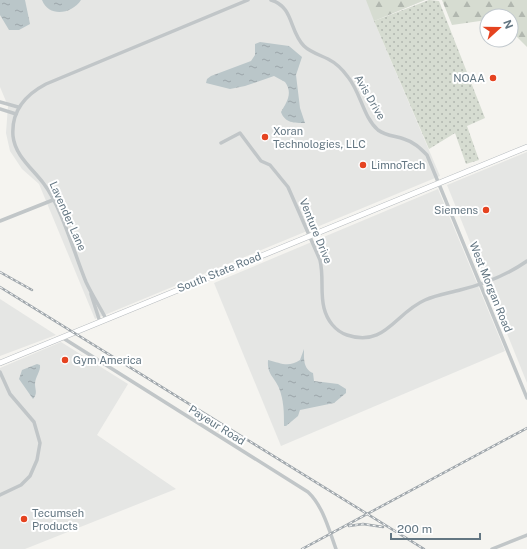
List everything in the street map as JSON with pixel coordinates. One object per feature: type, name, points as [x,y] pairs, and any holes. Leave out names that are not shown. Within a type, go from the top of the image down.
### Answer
[{"type":"main road","name":"South State Road","points":[[0,363],[527,147]]},
{"type":"street","name":"Lavender Lane","points":[[100,322],[91,293],[53,200],[46,186],[23,160],[17,149],[13,138],[13,127],[18,107],[33,91],[56,79],[248,0]]},
{"type":"street","name":"Avis Drive","points":[[271,0],[281,5],[289,14],[297,36],[304,46],[329,60],[350,80],[372,123],[379,130],[410,141],[426,155],[439,182]]},
{"type":"street","points":[[0,102],[18,107]]},
{"type":"street","points":[[0,109],[16,114]]},
{"type":"street","name":"Venture Drive","points":[[221,143],[240,132],[261,161],[270,165],[288,187],[308,236],[322,265],[324,279],[322,302],[329,321],[344,334],[356,338],[366,338],[378,335],[386,331],[408,310],[424,300],[480,285],[511,271],[527,261]]},
{"type":"street","name":"West Morgan Road","points":[[439,182],[527,398]]},
{"type":"street","points":[[0,221],[53,200]]},
{"type":"street","name":"Lavender Lane","points":[[91,293],[106,319]]},
{"type":"street","name":"Payeur Road","points":[[63,338],[308,492],[315,498],[320,508],[336,549]]},
{"type":"street","points":[[0,372],[10,394],[34,422],[40,443],[35,468],[30,476],[21,485],[0,496]]},
{"type":"street","points":[[492,549],[527,535]]},
{"type":"shaded area","points":[[0,0],[425,0],[374,21],[440,176],[95,319],[39,184],[22,169],[10,151],[6,133],[8,106],[0,87]]},
{"type":"shaded area","points":[[527,152],[527,383],[447,185]]},
{"type":"shaded area","points":[[438,189],[505,351],[281,446],[214,283]]},
{"type":"shaded area","points":[[0,299],[56,335],[0,356]]},
{"type":"shaded area","points":[[61,342],[128,384],[97,435],[176,489],[25,549],[0,549],[0,368]]},
{"type":"green space","points":[[366,0],[425,0],[374,21]]},
{"type":"green space","points":[[429,0],[439,1],[485,118],[467,126],[479,160],[466,164],[455,133],[429,149],[374,21]]},
{"type":"green space","points":[[442,0],[527,0],[527,47],[519,39],[519,8],[479,8],[479,21],[452,25]]},
{"type":"water","points":[[0,0],[25,0],[30,24],[19,30],[9,30],[0,15]]},
{"type":"water","points":[[42,0],[81,0],[77,5],[67,11],[55,12],[45,6]]},
{"type":"water","points":[[260,42],[289,46],[302,57],[296,75],[300,108],[305,123],[290,122],[283,116],[281,112],[287,101],[289,90],[285,82],[274,76],[245,86],[230,89],[206,83],[207,79],[211,76],[251,61],[255,55],[255,44]]},
{"type":"water","points":[[304,349],[305,363],[307,369],[313,373],[314,381],[338,384],[346,389],[346,393],[334,403],[300,410],[298,416],[284,426],[282,397],[270,372],[268,360],[284,364],[292,364],[300,360]]},
{"type":"water","points":[[37,364],[40,365],[40,370],[35,381],[36,393],[33,399],[19,379],[22,370]]},
{"type":"railway","points":[[0,272],[32,290]]},
{"type":"railway","points":[[0,287],[424,549]]},
{"type":"railway","points":[[302,549],[527,428]]},
{"type":"railway","points":[[349,526],[363,524],[383,527]]},
{"type":"place","name":"NOAA","points":[[493,78]]},
{"type":"place","name":"Xoran Technologies, LLC","points":[[265,137]]},
{"type":"place","name":"LimnoTech","points":[[363,165]]},
{"type":"place","name":"Siemens","points":[[486,210]]},
{"type":"place","name":"Gym America","points":[[65,360]]},
{"type":"place","name":"Tecumseh Products","points":[[24,519]]}]
